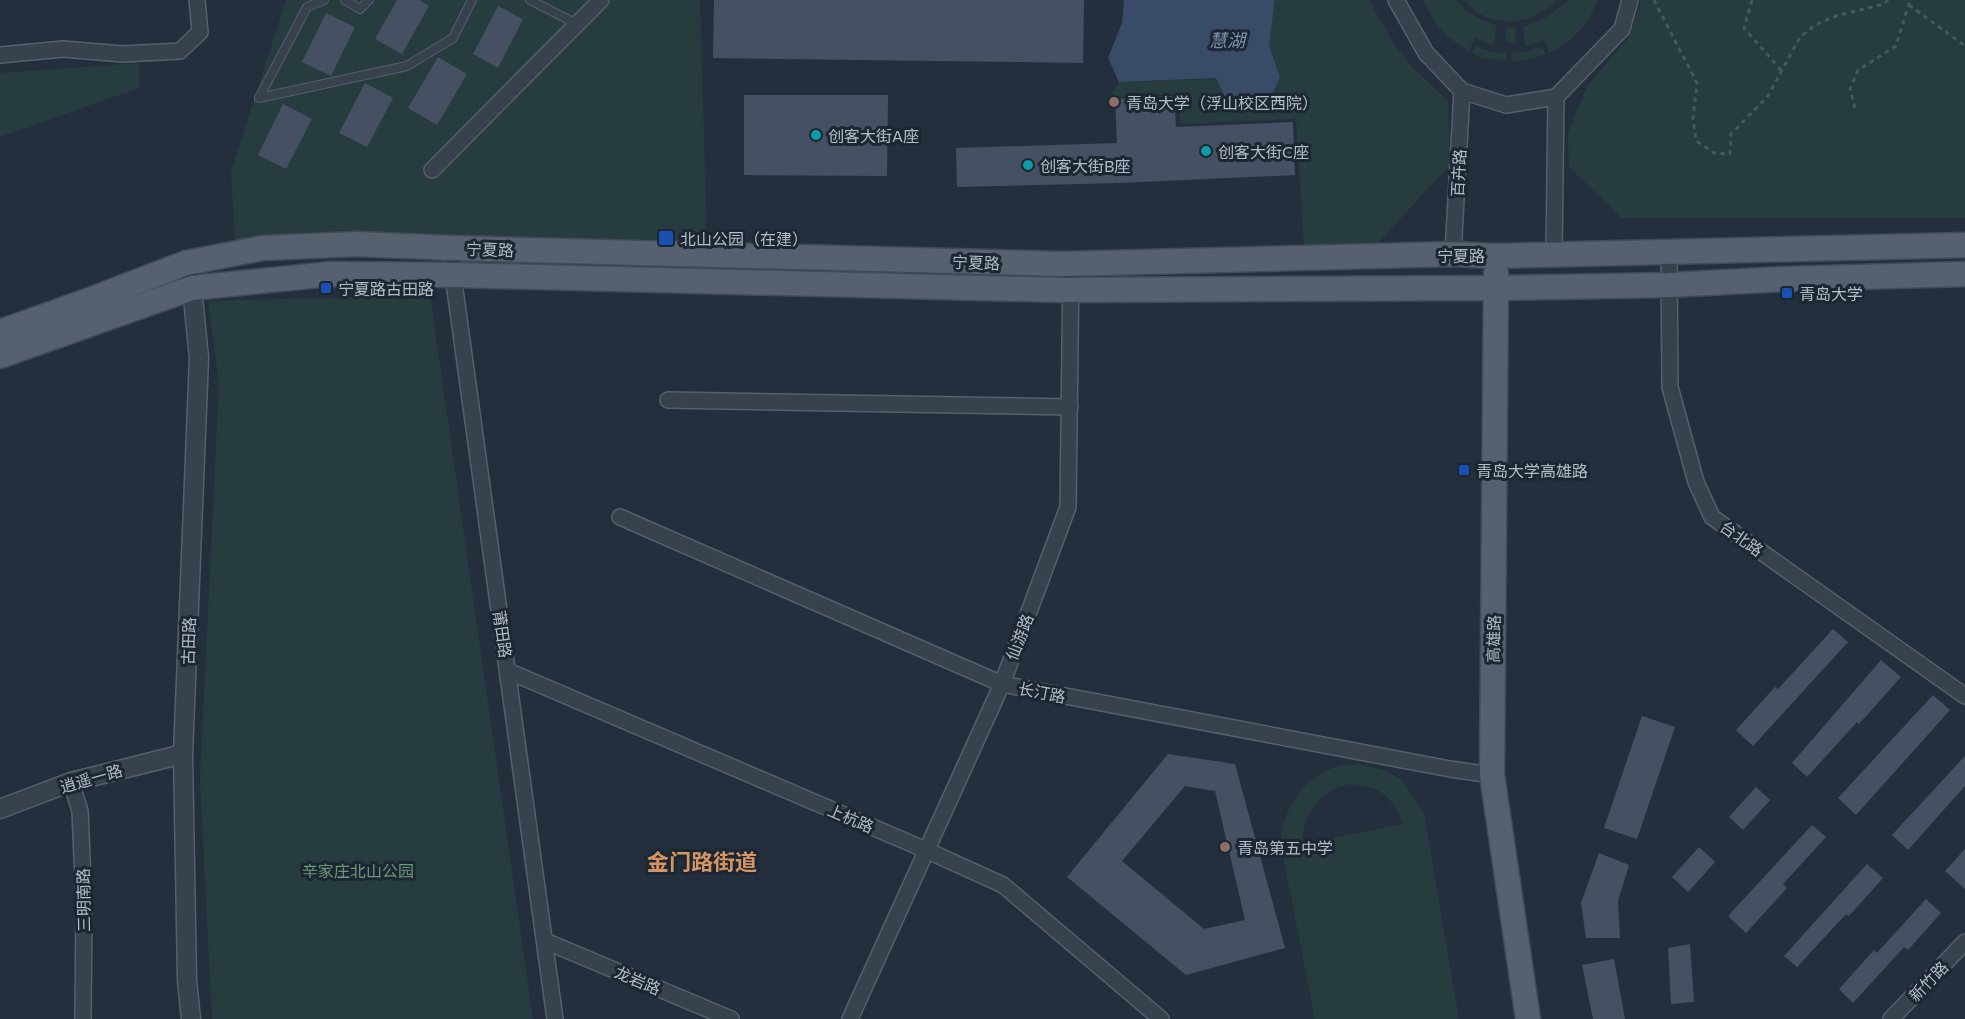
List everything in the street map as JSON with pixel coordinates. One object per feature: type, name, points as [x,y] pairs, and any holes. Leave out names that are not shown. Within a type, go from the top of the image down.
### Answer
[{"type":"main road","name":"宁夏路","points":[[0,332],[186,263],[263,248],[357,244],[1071,264],[1453,254],[1554,255],[1965,245]]},
{"type":"main road","name":"高雄路","points":[[1496,256],[1492,775],[1528,1019]]},
{"type":"main road","name":"宁夏路","points":[[0,356],[192,288],[330,274],[1072,290],[1669,285],[1965,274]]},
{"type":"street","points":[[0,55],[63,49],[123,54],[180,51],[200,32],[197,0]]},
{"type":"street","points":[[432,170],[601,0]]},
{"type":"street","points":[[1396,0],[1426,53],[1462,91],[1506,105],[1556,97],[1622,29],[1630,0]]},
{"type":"street","name":"百卉路","points":[[1453,254],[1462,91]]},
{"type":"street","points":[[1554,255],[1556,97]]},
{"type":"street","name":"莆田路","points":[[454,248],[453,275],[555,1019]]},
{"type":"street","name":"台北路","points":[[1669,251],[1670,387],[1696,482],[1712,517],[1965,696]]},
{"type":"street","name":"古田路","points":[[186,263],[192,288],[199,358],[183,754],[187,980],[191,1019]]},
{"type":"street","name":"仙游路","points":[[850,1019],[1002,684],[1068,507],[1071,264]]},
{"type":"street","points":[[668,400],[1070,407]]},
{"type":"street","name":"长汀路","points":[[620,517],[1002,684],[1438,767],[1492,775]]},
{"type":"street","name":"上杭路","points":[[508,671],[1003,885],[1161,1019]]},
{"type":"street","name":"逍遥一路","points":[[0,809],[71,782],[183,754]]},
{"type":"street","name":"三明南路","points":[[71,782],[80,811],[84,904],[82,1019]]},
{"type":"street","name":"龙岩路","points":[[545,941],[731,1019]]},
{"type":"street","name":"新竹路","points":[[1891,1019],[1964,946]]},
{"type":"lane","points":[[324,0],[307,7],[259,98],[407,66],[453,38],[472,0]]},
{"type":"lane","points":[[345,0],[360,9],[369,0]]},
{"type":"lane","points":[[530,0],[577,24]]},
{"type":"path","points":[[1654,0],[1697,83],[1693,118],[1696,141],[1714,153],[1730,154],[1731,134],[1768,96],[1800,38],[1815,24],[1836,16],[1884,4],[1888,0]]},
{"type":"path","points":[[1752,0],[1744,28],[1781,70]]},
{"type":"path","points":[[1855,108],[1850,88],[1858,70],[1896,46],[1910,0]]},
{"type":"path","points":[[1909,5],[1965,46]]},
{"type":"green space","points":[[286,0],[700,0],[707,243],[235,239],[231,172]]},
{"type":"green space","points":[[1275,0],[1369,0],[1392,41],[1412,67],[1448,101],[1450,165],[1375,246],[1304,248],[1296,119],[1180,124],[1179,94],[1110,98],[1119,82],[1280,77],[1269,45]]},
{"type":"green space","points":[[1423,0],[1455,0],[1474,15],[1496,25],[1494,46],[1475,38],[1469,51],[1460,46],[1441,30]]},
{"type":"green space","points":[[1464,0],[1556,0],[1535,16],[1510,21],[1485,16],[1474,10]]},
{"type":"green space","points":[[1568,0],[1598,0],[1579,31],[1558,48],[1549,53],[1544,40],[1525,47],[1523,27],[1547,16]]},
{"type":"green space","points":[[1641,0],[1965,0],[1965,218],[1622,218],[1569,167],[1568,133],[1587,86],[1629,37]]},
{"type":"green space","points":[[1506,27],[1516,28],[1515,43],[1505,42]]},
{"type":"green space","points":[[1475,46],[1492,52],[1506,53],[1506,61],[1482,58],[1472,53]]},
{"type":"green space","points":[[1542,46],[1546,54],[1526,60],[1512,61],[1512,53],[1526,52]]},
{"type":"green space","points":[[139,63],[139,88],[0,137],[0,73]]},
{"type":"green space","name":"辛家庄北山公园","points":[[430,295],[533,1019],[212,1019],[200,780],[219,383],[208,301]]},
{"type":"green space","points":[[1358,764],[1383,770],[1402,780],[1424,813],[1459,1019],[1315,1019],[1280,841],[1282,829],[1291,805],[1306,785],[1327,770],[1341,765]],"holes":[[[1351,784],[1378,791],[1390,800],[1403,824],[1302,844],[1306,822],[1315,804],[1330,791]]]},
{"type":"water","name":"慧湖","points":[[1124,0],[1275,0],[1269,45],[1280,77],[1269,102],[1229,105],[1216,78],[1119,82],[1108,58],[1122,23]]},
{"type":"building","points":[[397,0],[419,0],[429,6],[402,54],[375,39]]},
{"type":"building","points":[[714,0],[1084,0],[1083,63],[713,58]]},
{"type":"building","points":[[498,6],[523,19],[498,68],[473,54]]},
{"type":"building","points":[[326,13],[355,27],[331,76],[302,62]]},
{"type":"building","points":[[438,57],[467,74],[437,125],[408,108]]},
{"type":"building","points":[[365,83],[393,98],[367,147],[339,133]]},
{"type":"building","name":"创客大街A座","points":[[744,95],[888,95],[887,176],[744,175]]},
{"type":"building","name":"创客大街C座","points":[[1174,96],[1176,127],[1293,122],[1295,175],[957,187],[956,148],[1117,143],[1115,99]]},
{"type":"building","points":[[283,104],[312,119],[286,169],[258,155]]},
{"type":"building","points":[[1833,629],[1848,642],[1753,746],[1736,730],[1775,687],[1778,689]]},
{"type":"building","points":[[1881,660],[1901,677],[1807,777],[1792,763]]},
{"type":"building","points":[[1933,695],[1950,710],[1856,815],[1838,798]]},
{"type":"building","points":[[1642,716],[1675,727],[1637,839],[1604,828]]},
{"type":"building","points":[[1168,754],[1235,764],[1285,948],[1186,975],[1067,877]],"holes":[[[1185,786],[1215,791],[1245,920],[1204,929],[1122,861]]]},
{"type":"building","points":[[1965,756],[1965,786],[1908,850],[1892,835]]},
{"type":"building","points":[[1756,787],[1770,800],[1743,830],[1729,817]]},
{"type":"building","points":[[1812,825],[1826,837],[1783,884],[1787,888],[1746,933],[1728,916]]},
{"type":"building","points":[[1699,847],[1715,862],[1688,892],[1672,877]]},
{"type":"building","points":[[1965,849],[1965,889],[1945,871]]},
{"type":"building","points":[[1599,853],[1629,865],[1618,901],[1620,938],[1586,938],[1581,903]]},
{"type":"building","points":[[1867,864],[1883,878],[1849,916],[1846,914],[1797,967],[1784,956]]},
{"type":"building","points":[[1926,899],[1941,913],[1908,950],[1904,947],[1853,1003],[1839,989],[1874,950],[1877,953]]},
{"type":"building","points":[[1690,944],[1694,1002],[1671,1004],[1668,948]]},
{"type":"building","points":[[1614,959],[1625,1019],[1593,1019],[1582,965]]},
{"type":"place","name":"青岛大学（浮山校区西院）","points":[[1114,102]]},
{"type":"place","name":"创客大街A座","points":[[816,135]]},
{"type":"place","name":"创客大街C座","points":[[1206,151]]},
{"type":"place","name":"创客大街B座","points":[[1028,165]]},
{"type":"place","name":"北山公园（在建）","points":[[666,238]]},
{"type":"place","name":"宁夏路古田路","points":[[326,288]]},
{"type":"place","name":"青岛大学","points":[[1787,293]]},
{"type":"place","name":"青岛大学高雄路","points":[[1464,470]]},
{"type":"place","name":"青岛第五中学","points":[[1225,847]]},
{"type":"district","name":"金门路街道","points":[[702,861]]}]
